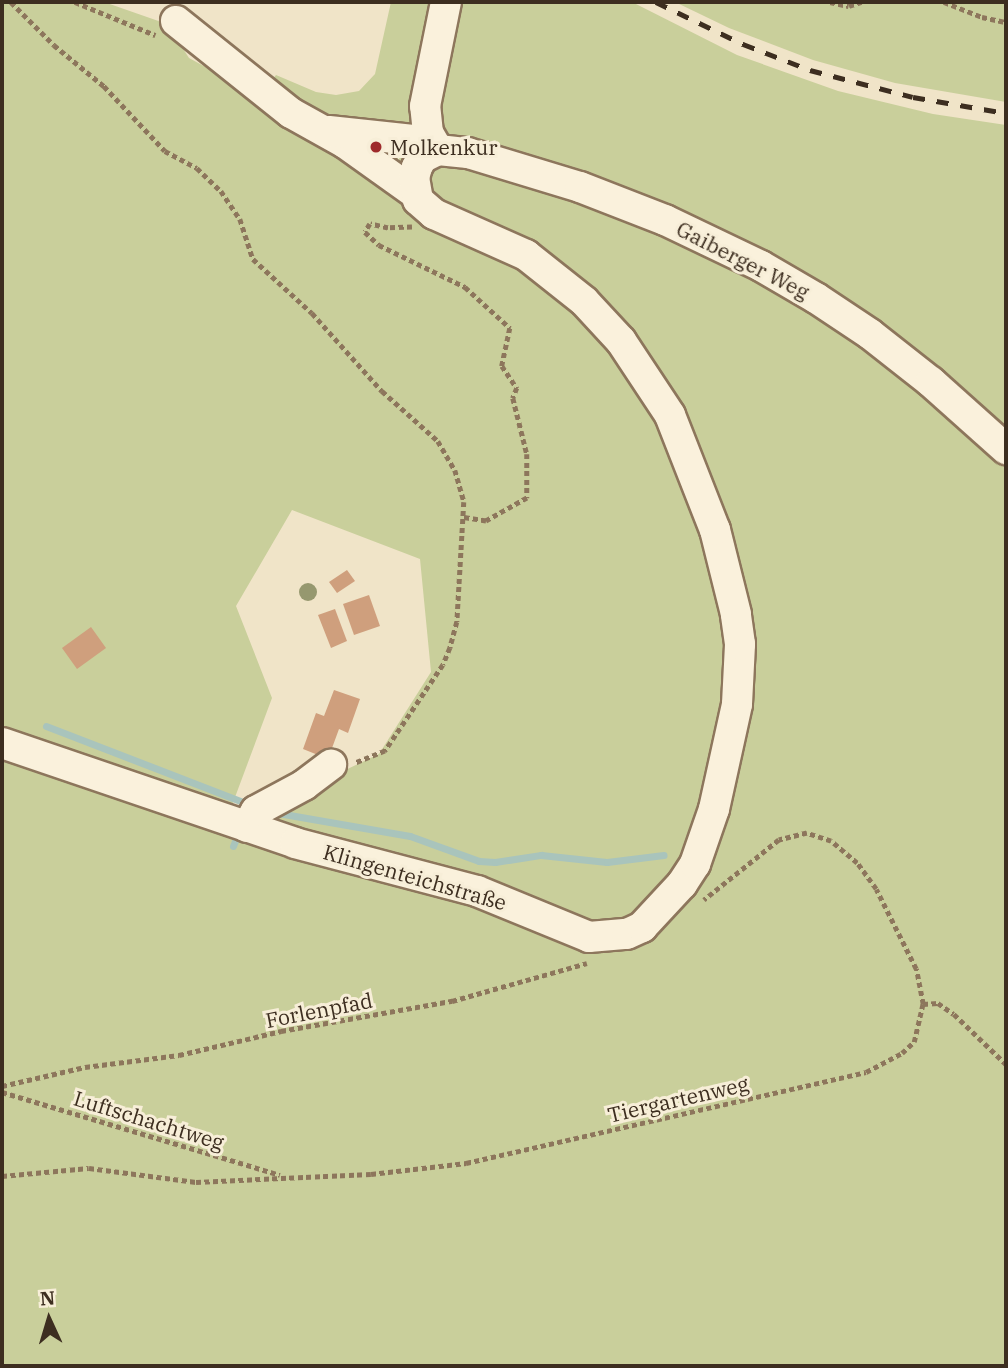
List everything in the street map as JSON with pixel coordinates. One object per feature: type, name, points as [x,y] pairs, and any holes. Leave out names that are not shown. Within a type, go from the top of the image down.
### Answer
[{"type":"street","points":[[415,193],[416,167],[422,158],[438,150],[428,133],[425,106],[446,2]]},
{"type":"street","name":"Klingenteichstraße","points":[[2,743],[247,827],[477,891],[574,933],[614,937],[627,934],[651,920],[682,884],[695,864],[722,778],[737,704],[740,644],[736,614],[724,558],[704,496],[670,415],[635,359],[584,301],[526,255],[434,214],[418,201],[415,193],[170,30]]},
{"type":"street","name":"Gaiberger Weg","points":[[322,131],[413,140],[438,150],[468,153],[580,187],[666,220],[761,266],[870,334],[931,382],[1006,449]]},
{"type":"street","points":[[247,827],[256,811],[304,785],[331,765]]},
{"type":"path","points":[[11,2],[54,45],[104,86],[165,151],[197,168],[221,191],[234,207],[247,248],[259,267],[312,313],[382,391],[448,454],[462,491],[463,517],[457,621],[443,665],[386,751],[361,762],[331,765]]},
{"type":"path","points":[[75,2],[170,30]]},
{"type":"path","points":[[830,2],[849,6],[861,2]]},
{"type":"path","points":[[944,2],[982,17],[1006,22]]},
{"type":"path","points":[[422,226],[395,228],[370,224],[365,232],[379,245],[465,287],[510,328],[502,366],[517,388],[513,398],[527,454],[527,498],[486,521],[463,517]]},
{"type":"path","name":"Tiergartenweg","points":[[2,1176],[76,1168],[196,1182],[371,1174],[466,1163],[866,1072],[902,1053],[914,1042],[923,1004],[916,969],[876,889],[857,863],[824,837],[807,833],[779,840],[694,908]]},
{"type":"path","name":"Forlenpfad","points":[[2,1086],[85,1067],[179,1055],[281,1031],[452,1001],[590,963]]},
{"type":"path","points":[[923,1004],[938,1003],[954,1014],[1006,1064]]},
{"type":"path","name":"Luftschachtweg","points":[[2,1092],[288,1177]]},
{"type":"green space","points":[[2,2],[104,2],[167,24],[189,58],[224,77],[255,101],[276,75],[316,92],[336,95],[359,91],[375,74],[391,2],[632,2],[737,55],[838,91],[933,114],[1006,125],[1006,1366],[2,1366]],"holes":[[[292,510],[420,559],[431,672],[379,754],[297,793],[277,821],[231,808],[272,698],[236,606]]]},
{"type":"green space","points":[[675,2],[1006,2],[1006,102],[895,83],[813,60],[729,28]]},
{"type":"building","points":[[347,570],[355,581],[337,593],[329,582]]},
{"type":"building","points":[[369,595],[380,626],[354,635],[343,604]]},
{"type":"building","points":[[335,609],[347,641],[331,648],[318,615]]},
{"type":"building","points":[[91,627],[106,648],[77,669],[62,648]]},
{"type":"building","points":[[334,690],[360,699],[348,733],[339,729],[328,759],[303,749],[316,713],[324,716]]},
{"type":"waterway","points":[[46,726],[251,805]]},
{"type":"waterway","points":[[272,812],[410,836],[479,861],[495,862],[541,855],[607,862],[664,855]]},
{"type":"waterway","points":[[233,846],[237,836]]},
{"type":"railway","points":[[656,2],[743,44],[810,70],[913,97],[1006,113]]},
{"type":"place","name":"Molkenkur","points":[[376,147]]}]
